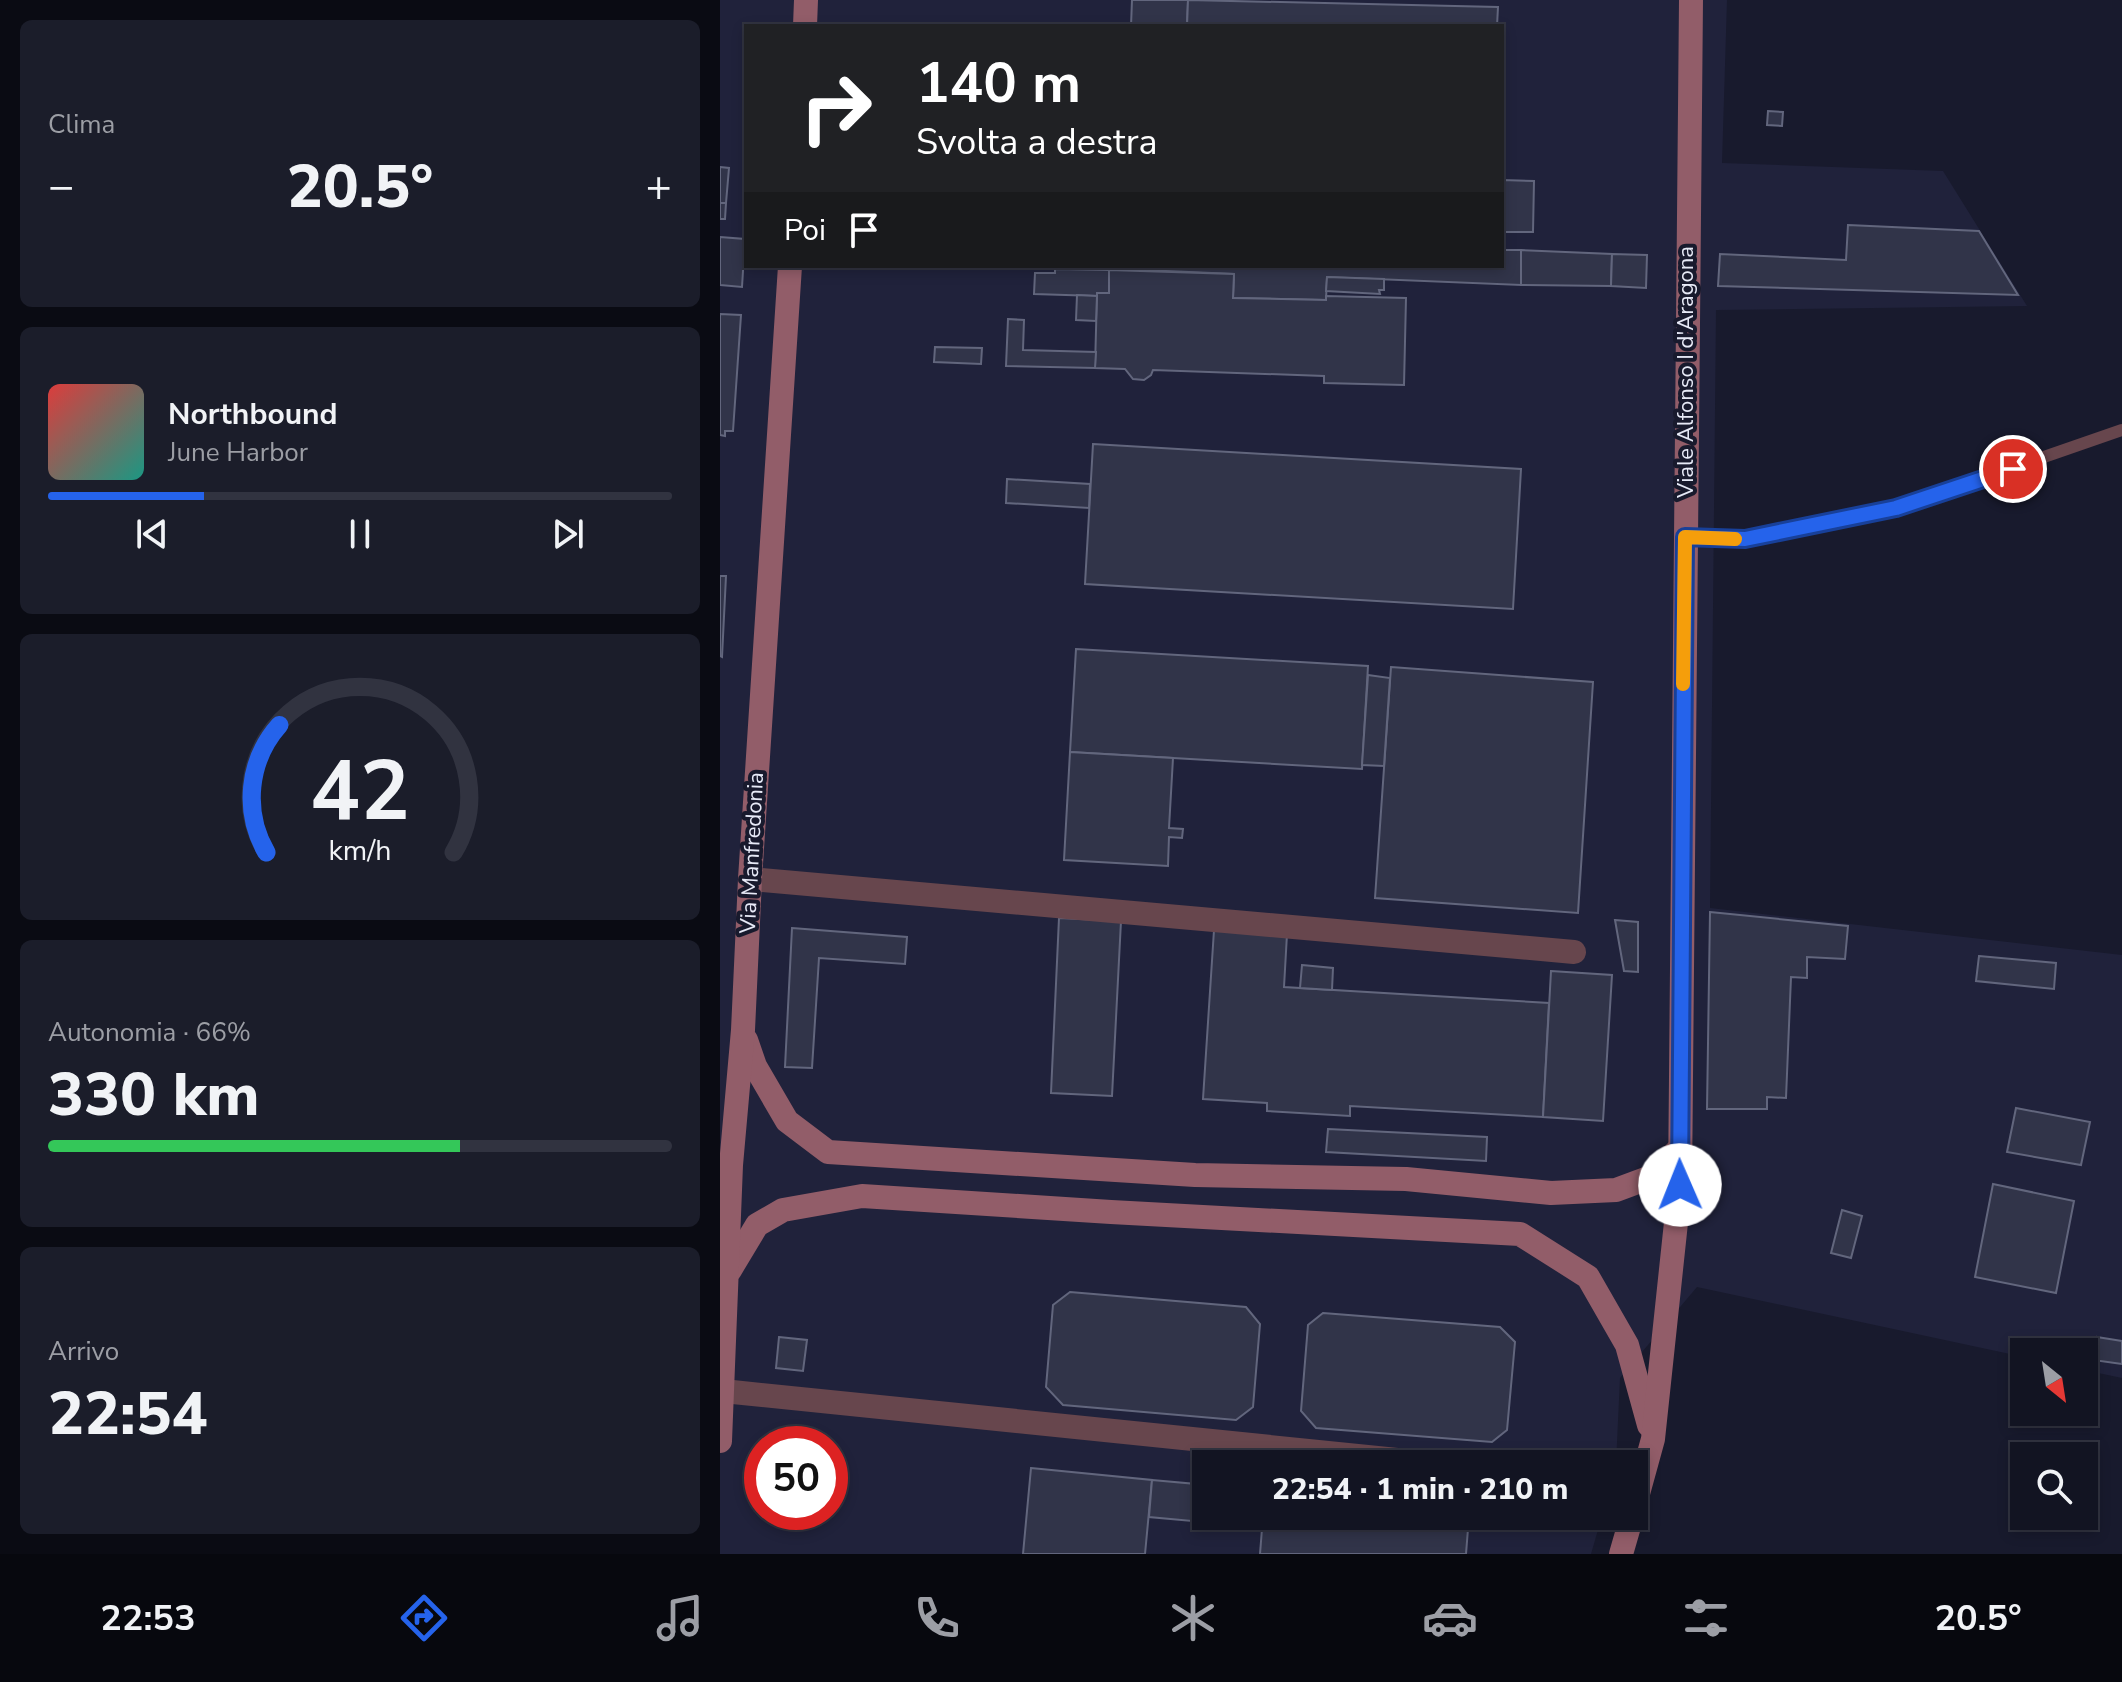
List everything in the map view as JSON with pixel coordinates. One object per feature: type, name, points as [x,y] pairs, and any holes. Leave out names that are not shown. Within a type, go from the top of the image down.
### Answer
[{"type":"main road","points":[[805,24],[806,0]]},
{"type":"main road","name":"Viale Alfonso I d'Aragona","points":[[1648,1457],[1653,1439],[1680,1185],[1691,0]]},
{"type":"main road","name":"Via Manfredonia","points":[[720,1441],[728,1273],[726,1165],[743,1030],[790,268]]},
{"type":"main road","points":[[743,1030],[755,1066],[787,1121],[828,1152],[1195,1175],[1406,1179],[1551,1193],[1616,1190],[1651,1177],[1679,1149]]},
{"type":"main road","points":[[728,1273],[757,1225],[783,1210],[862,1196],[1520,1234],[1588,1277],[1627,1345],[1653,1439]]},
{"type":"main road","points":[[1621,1554],[1628,1530]]},
{"type":"street","points":[[750,879],[1574,952]]},
{"type":"street","points":[[723,1391],[1300,1450]]},
{"type":"lane","points":[[1685,537],[1745,539],[1896,508],[2122,430]]},
{"type":"shaded area","points":[[720,0],[1727,0],[1722,163],[1943,171],[2027,306],[1716,310],[1710,908],[2122,955],[2122,1378],[2098,1373],[2098,1338],[2010,1338],[2010,1354],[1697,1287],[1620,1378],[1617,1450],[1192,1450],[1192,1530],[1598,1530],[1591,1554],[720,1554]]},
{"type":"building","points":[[1132,0],[1188,0],[1187,24],[1131,24]]},
{"type":"building","points":[[1188,0],[1498,7],[1497,24],[1187,24]]},
{"type":"building","points":[[1768,111],[1783,112],[1782,126],[1767,125]]},
{"type":"building","points":[[720,167],[729,168],[726,203],[720,203]]},
{"type":"building","points":[[1504,180],[1534,181],[1533,232],[1504,232]]},
{"type":"building","points":[[720,203],[726,203],[725,219],[720,219]]},
{"type":"building","points":[[1848,225],[1979,231],[2018,295],[1718,286],[1720,254],[1846,260]]},
{"type":"building","points":[[720,237],[744,239],[742,287],[720,285]]},
{"type":"building","points":[[1504,250],[1521,250],[1521,285],[1327,277],[1326,300],[1233,298],[1234,274],[1120,269],[1504,268]]},
{"type":"building","points":[[1521,250],[1612,254],[1611,286],[1521,285]]},
{"type":"building","points":[[1612,254],[1647,255],[1646,288],[1611,286]]},
{"type":"building","points":[[1055,269],[1109,270],[1109,293],[1097,293],[1097,296],[1034,294],[1035,273],[1055,273]]},
{"type":"building","points":[[1109,270],[1234,274],[1233,298],[1406,298],[1404,385],[1324,383],[1324,376],[1153,370],[1144,380],[1133,379],[1125,369],[1095,368],[1097,293],[1109,293]]},
{"type":"building","points":[[1327,277],[1384,279],[1384,290],[1379,290],[1380,294],[1326,291]]},
{"type":"building","points":[[1077,295],[1097,296],[1096,321],[1076,320]]},
{"type":"building","points":[[720,314],[741,315],[733,431],[725,431],[725,436],[720,435]]},
{"type":"building","points":[[1008,319],[1024,320],[1023,350],[1096,352],[1095,368],[1006,366]]},
{"type":"building","points":[[935,347],[982,348],[981,364],[934,362]]},
{"type":"building","points":[[1093,444],[1521,469],[1513,609],[1085,584]]},
{"type":"building","points":[[1007,479],[1090,484],[1089,508],[1006,503]]},
{"type":"building","points":[[720,576],[726,576],[722,657],[720,656]]},
{"type":"building","points":[[1076,649],[1368,666],[1362,769],[1070,752]]},
{"type":"building","points":[[1391,667],[1593,682],[1578,913],[1375,898]]},
{"type":"building","points":[[1368,675],[1390,678],[1384,766],[1362,765]]},
{"type":"building","points":[[1070,752],[1173,758],[1169,828],[1183,829],[1182,838],[1169,837],[1168,866],[1064,860]]},
{"type":"building","points":[[1710,912],[1848,926],[1845,959],[1807,957],[1807,978],[1791,977],[1786,1098],[1767,1097],[1767,1109],[1707,1109]]},
{"type":"building","points":[[1059,918],[1121,921],[1112,1096],[1051,1093]]},
{"type":"building","points":[[1615,920],[1638,922],[1638,972],[1624,971]]},
{"type":"building","points":[[792,928],[907,937],[905,964],[819,958],[812,1068],[785,1067]]},
{"type":"building","points":[[1214,930],[1287,934],[1284,987],[1549,1003],[1543,1117],[1350,1106],[1350,1116],[1267,1111],[1267,1103],[1203,1099]]},
{"type":"building","points":[[1979,956],[2056,963],[2054,989],[1976,981]]},
{"type":"building","points":[[1302,965],[1333,968],[1332,990],[1300,988]]},
{"type":"building","points":[[1551,971],[1612,975],[1603,1121],[1543,1117]]},
{"type":"building","points":[[2016,1108],[2090,1122],[2081,1165],[2007,1152]]},
{"type":"building","points":[[1328,1129],[1487,1137],[1486,1161],[1326,1152]]},
{"type":"building","points":[[1993,1184],[2074,1201],[2056,1293],[1975,1277]]},
{"type":"building","points":[[1842,1210],[1862,1216],[1851,1258],[1831,1253]]},
{"type":"building","points":[[1070,1292],[1246,1307],[1260,1324],[1253,1407],[1236,1420],[1063,1405],[1046,1387],[1053,1305]]},
{"type":"building","points":[[1323,1313],[1500,1327],[1515,1342],[1507,1430],[1492,1442],[1316,1428],[1301,1411],[1308,1325]]},
{"type":"building","points":[[779,1337],[807,1340],[803,1371],[776,1368]]},
{"type":"building","points":[[2097,1338],[2122,1341],[2122,1364],[2098,1361]]},
{"type":"building","points":[[1031,1468],[1152,1480],[1145,1554],[1023,1554]]},
{"type":"building","points":[[1152,1480],[1192,1484],[1192,1521],[1149,1517]]},
{"type":"building","points":[[1262,1530],[1468,1530],[1466,1554],[1260,1554]]},
{"type":"slow traffic","points":[[1683,684],[1685,537],[1735,539]]},
{"type":"route","points":[[1680,1185],[1685,537],[1745,539],[1896,508],[2013,469]]}]
